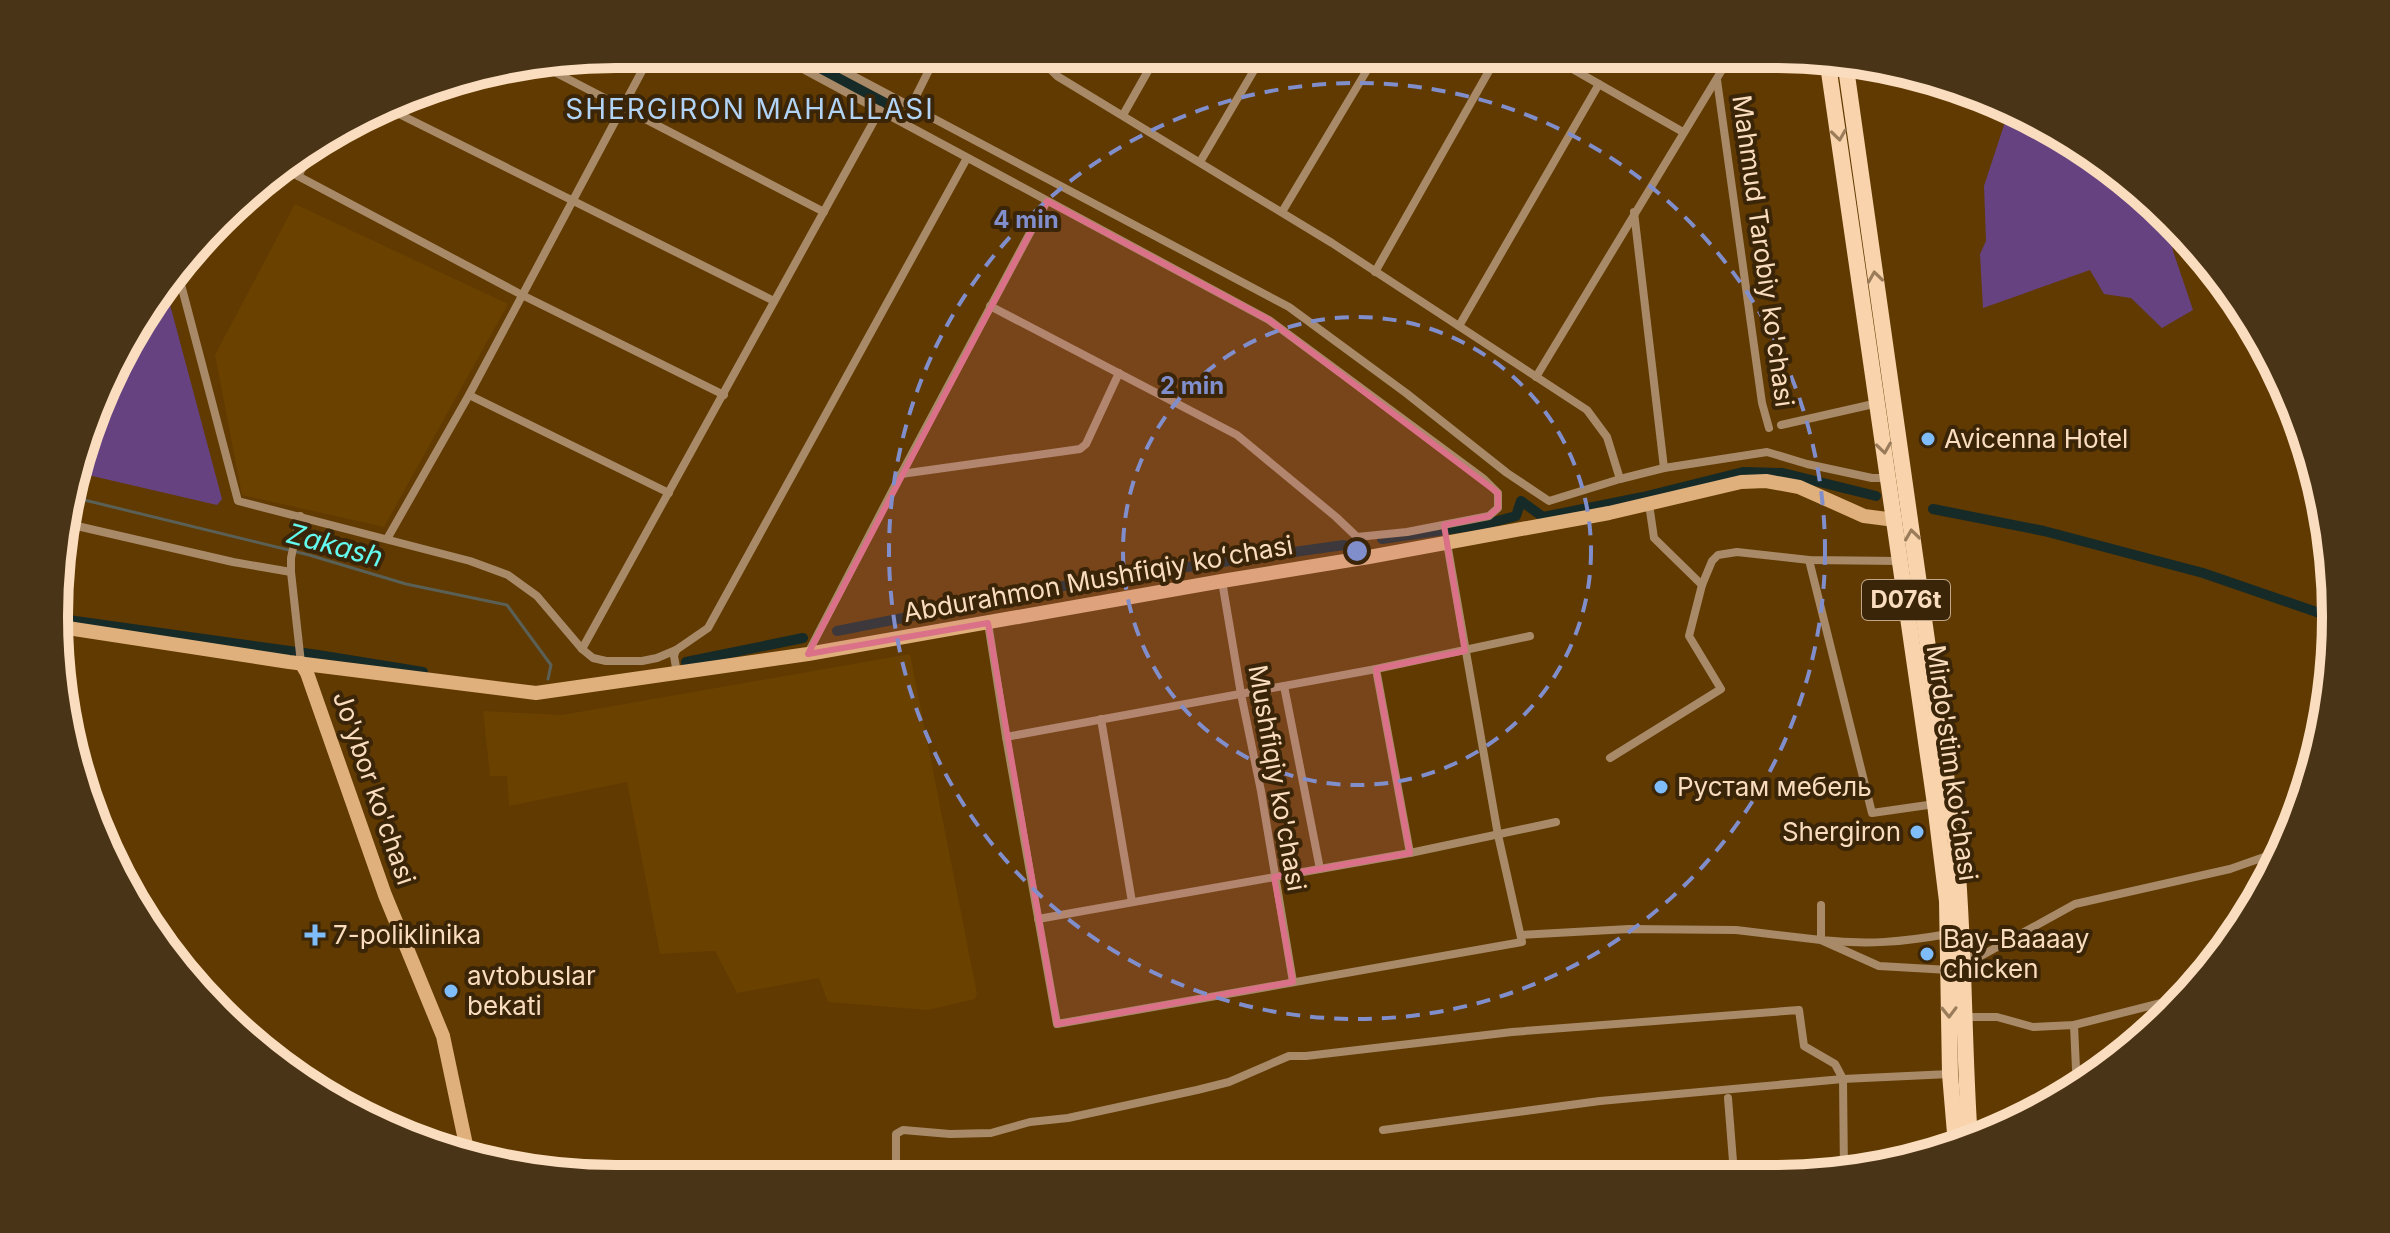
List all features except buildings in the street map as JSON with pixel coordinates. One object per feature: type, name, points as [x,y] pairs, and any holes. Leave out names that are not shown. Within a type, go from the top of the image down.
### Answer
[{"type":"main road","name":"Mirdo'stim ko'chasi","points":[[1829,71],[1935,804],[1948,934],[1964,1017],[1969,1128]]},
{"type":"main road","name":"Mirdo'stim ko'chasi","points":[[1847,73],[1955,838],[1950,1074],[1955,1134]]},
{"type":"street","points":[[387,539],[469,395],[644,68]]},
{"type":"street","points":[[801,68],[1269,320],[1484,479],[1498,493],[1498,508],[1489,516],[1407,532],[1357,537]]},
{"type":"street","points":[[839,68],[1289,307],[1406,393],[1507,473],[1549,501],[1664,468],[1767,452],[1872,478],[1888,478]]},
{"type":"street","points":[[903,122],[930,68]]},
{"type":"street","points":[[1047,68],[1282,212],[1587,410],[1607,437],[1620,479]]},
{"type":"street","points":[[1123,115],[1150,68]]},
{"type":"street","points":[[1200,162],[1255,68]]},
{"type":"street","points":[[1282,212],[1368,68]]},
{"type":"street","points":[[1375,272],[1491,68]]},
{"type":"street","points":[[1571,68],[1683,132]]},
{"type":"street","name":"Mahmud Tarobiy ko'chasi","points":[[1536,377],[1724,68]]},
{"type":"street","points":[[555,72],[824,212]]},
{"type":"street","name":"Mahmud Tarobiy ko'chasi","points":[[1717,80],[1760,388],[1769,428]]},
{"type":"street","points":[[1459,326],[1599,84]]},
{"type":"street","points":[[582,649],[880,110]]},
{"type":"street","points":[[399,114],[774,301]]},
{"type":"street","points":[[181,283],[238,501],[470,561],[508,575],[537,596],[593,658],[642,661],[676,650],[708,628],[967,158]]},
{"type":"street","points":[[298,176],[303,166]]},
{"type":"street","points":[[293,174],[522,295],[724,395]]},
{"type":"street","points":[[808,654],[1047,201]]},
{"type":"street","points":[[1634,212],[1664,468]]},
{"type":"street","points":[[990,306],[1237,435],[1336,517],[1357,537],[1369,557]]},
{"type":"street","points":[[901,474],[1080,449],[1086,444],[1119,373]]},
{"type":"street","points":[[469,395],[669,493]]},
{"type":"street","name":"Mahmud Tarobiy ko'chasi","points":[[1781,425],[1878,403]]},
{"type":"street","name":"Abdurahmon Mushfiqiy koʻchasi","points":[[68,628],[536,693],[808,654],[1369,557],[1649,504],[1741,482],[1766,481],[1799,487],[1864,516],[1895,520]]},
{"type":"street","points":[[1649,504],[1654,538],[1702,585]]},
{"type":"street","points":[[300,516],[291,558],[300,660]]},
{"type":"street","points":[[76,526],[233,562],[291,572]]},
{"type":"street","points":[[988,623],[1057,1024],[1522,942],[1498,835],[1447,543]]},
{"type":"street","points":[[1610,758],[1721,689],[1689,636],[1702,585],[1712,561],[1718,555],[1737,552],[1809,560],[1901,561]]},
{"type":"street","points":[[1809,560],[1872,813],[1935,804]]},
{"type":"street","name":"Mushfiqiy ko'chasi","points":[[1222,581],[1293,982]]},
{"type":"street","points":[[1006,737],[1376,669],[1530,636]]},
{"type":"street","points":[[676,650],[677,674]]},
{"type":"street","name":"Jo'ybor ko'chasi","points":[[300,660],[385,895],[443,1036],[466,1143]]},
{"type":"street","points":[[1376,669],[1410,853]]},
{"type":"street","points":[[1284,686],[1320,869]]},
{"type":"street","points":[[1101,719],[1132,902]]},
{"type":"street","points":[[1038,919],[1410,853],[1556,822]]},
{"type":"street","points":[[1821,940],[1879,966],[1954,962],[1979,957],[2075,904],[2230,869],[2266,856]]},
{"type":"street","points":[[1821,905],[1821,940]]},
{"type":"street","points":[[1521,935],[1629,929],[1736,930],[1861,944],[1897,943],[1948,934]]},
{"type":"street","points":[[1964,1017],[1997,1017],[2033,1027],[2074,1025],[2162,1003]]},
{"type":"street","points":[[896,1165],[896,1134],[903,1130],[991,1133],[1030,1122],[1092,1113],[1218,1085],[1289,1056],[1512,1032],[1799,1010],[1804,1046],[1835,1064],[1843,1079],[1844,1160]]},
{"type":"street","points":[[2074,1025],[2077,1073]]},
{"type":"street","points":[[1383,1130],[1576,1103],[1843,1079],[1950,1074]]},
{"type":"street","points":[[1728,1098],[1733,1165]]},
{"type":"highlighted area","points":[[1047,201],[1269,320],[1498,493],[1498,508],[1489,516],[1444,525],[1465,651],[1376,669],[1410,853],[1274,877],[1293,982],[1057,1024],[988,623],[808,654]]},
{"type":"shaded area","points":[[2006,120],[2048,141],[2107,181],[2171,239],[2193,310],[2162,328],[2131,298],[2104,294],[2090,270],[1983,308],[1980,254],[1986,241],[1984,186]]},
{"type":"shaded area","points":[[295,204],[508,304],[384,527],[242,495],[215,355]]},
{"type":"shaded area","points":[[169,300],[222,499],[217,505],[87,475],[97,440],[125,374],[141,342]]},
{"type":"shaded area","points":[[910,654],[977,994],[975,999],[928,1010],[828,1002],[819,978],[737,993],[715,951],[660,954],[627,782],[509,806],[507,776],[490,776],[483,711],[562,715]]},
{"type":"waterway","points":[[819,68],[891,106]]},
{"type":"waterway","points":[[1382,539],[1486,524],[1516,516],[1521,501],[1543,517],[1643,497],[1743,472],[1783,473],[1876,496]]},
{"type":"waterway","name":"Zakash","points":[[81,499],[309,555],[406,584],[507,605],[551,665],[548,679]]},
{"type":"waterway","points":[[1933,509],[2044,531],[2203,573],[2322,614]]},
{"type":"waterway","points":[[837,631],[1094,580],[1344,545]]},
{"type":"waterway","points":[[68,620],[423,672]]},
{"type":"waterway","points":[[686,662],[803,638]]},
{"type":"place","name":"Avicenna Hotel","points":[[1928,439]]},
{"type":"place","name":"Рустам мебель","points":[[1661,787]]},
{"type":"place","name":"Shergiron","points":[[1917,832]]},
{"type":"place","name":"7-poliklinika","points":[[315,935]]},
{"type":"place","name":"Bay-Baaaay chicken","points":[[1927,954]]},
{"type":"place","name":"avtobuslar bekati","points":[[451,991]]},
{"type":"district","name":"SHERGIRON MAHALLASI","points":[[750,109]]}]
